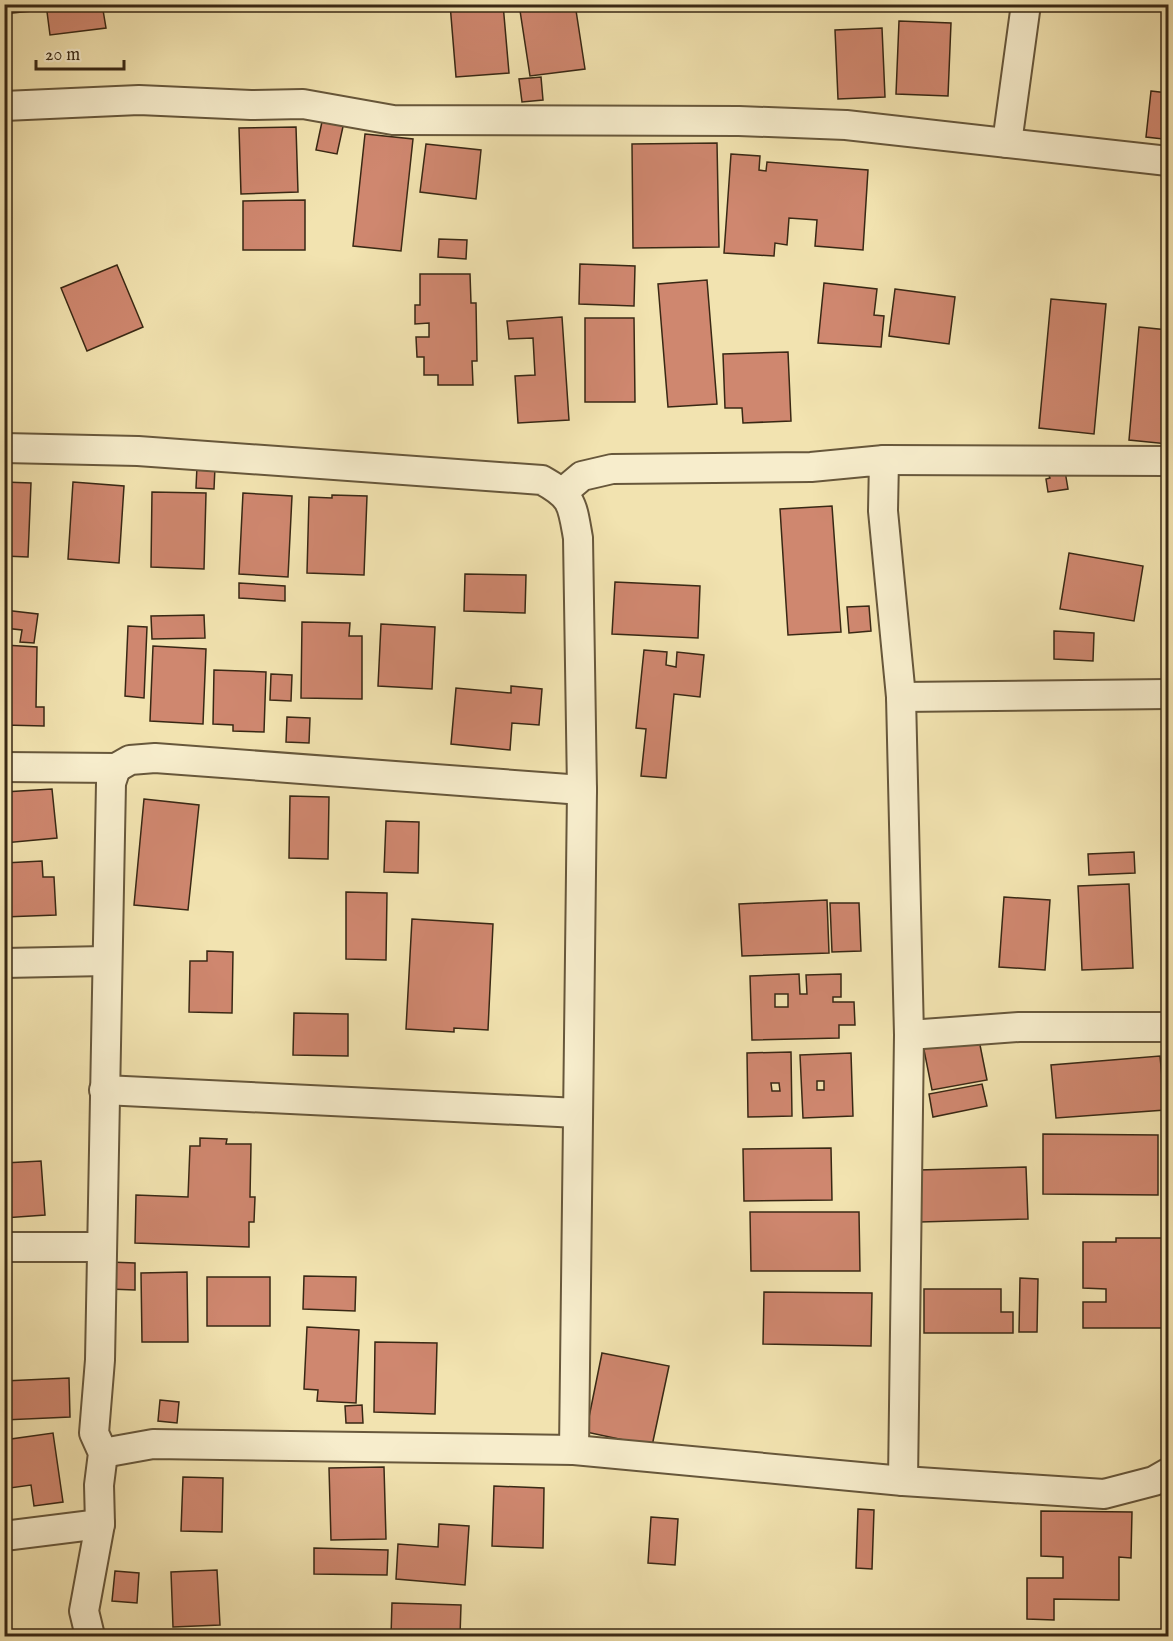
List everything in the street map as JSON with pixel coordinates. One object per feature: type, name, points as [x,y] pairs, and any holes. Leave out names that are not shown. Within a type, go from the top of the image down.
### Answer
[{"type":"street","points":[[1007,143],[1026,4]]},
{"type":"street","points":[[4,106],[139,100],[251,105],[303,104],[393,120],[739,121],[846,125],[1168,161]]},
{"type":"street","points":[[4,448],[138,451],[542,480],[563,492],[573,509],[578,538],[582,790],[574,1450]]},
{"type":"street","points":[[563,492],[582,476],[612,470],[811,466],[884,460],[1168,461]]},
{"type":"street","points":[[884,460],[883,511],[901,697],[909,1035],[903,1481]]},
{"type":"street","points":[[901,697],[1168,694]]},
{"type":"street","points":[[4,767],[116,768],[130,760],[154,758],[582,790]]},
{"type":"street","points":[[90,1636],[84,1611],[99,1524],[99,1485],[103,1453],[94,1433],[100,1360],[111,783],[116,768]]},
{"type":"street","points":[[4,963],[106,961]]},
{"type":"street","points":[[909,1035],[1019,1027],[1168,1027]]},
{"type":"street","points":[[104,1090],[578,1113]]},
{"type":"street","points":[[4,1247],[101,1247]]},
{"type":"street","points":[[103,1453],[153,1444],[574,1450],[903,1481],[1104,1494],[1154,1481],[1168,1473]]},
{"type":"street","points":[[4,1536],[99,1524]]},
{"type":"building","points":[[4,4],[30,4],[31,11],[4,14]]},
{"type":"building","points":[[46,4],[102,4],[106,28],[50,35]]},
{"type":"building","points":[[142,4],[190,4],[190,8],[142,10]]},
{"type":"building","points":[[450,4],[503,4],[509,73],[456,77]]},
{"type":"building","points":[[519,4],[575,4],[585,69],[530,76]]},
{"type":"building","points":[[899,21],[951,23],[948,96],[896,94]]},
{"type":"building","points":[[882,28],[885,97],[838,99],[835,30]]},
{"type":"building","points":[[541,77],[543,100],[522,102],[519,79]]},
{"type":"building","points":[[1151,91],[1168,93],[1163,139],[1146,137]]},
{"type":"building","points":[[323,117],[344,122],[337,154],[316,150]]},
{"type":"building","points":[[296,127],[298,192],[241,194],[239,128]]},
{"type":"building","points":[[365,134],[413,139],[401,251],[353,246]]},
{"type":"building","points":[[717,143],[719,247],[633,248],[632,144]]},
{"type":"building","points":[[426,144],[481,150],[476,199],[420,192]]},
{"type":"building","points":[[731,154],[760,156],[759,170],[766,171],[767,162],[868,170],[863,250],[815,246],[817,220],[789,218],[787,245],[775,243],[774,256],[724,253]]},
{"type":"building","points":[[305,200],[305,250],[243,250],[243,201]]},
{"type":"building","points":[[439,239],[467,240],[466,259],[438,257]]},
{"type":"building","points":[[580,264],[635,266],[634,306],[579,304]]},
{"type":"building","points":[[117,265],[143,327],[87,351],[61,288]]},
{"type":"building","points":[[420,274],[470,274],[471,303],[476,303],[477,361],[472,361],[473,385],[438,385],[438,375],[424,375],[424,357],[417,357],[416,337],[429,337],[429,323],[415,324],[415,305],[420,305]]},
{"type":"building","points":[[707,280],[717,404],[668,407],[658,284]]},
{"type":"building","points":[[824,283],[877,289],[874,315],[884,316],[881,347],[818,343]]},
{"type":"building","points":[[895,289],[955,297],[949,344],[889,336]]},
{"type":"building","points":[[1051,299],[1106,304],[1094,434],[1039,428]]},
{"type":"building","points":[[562,317],[569,420],[518,423],[515,376],[535,375],[533,338],[509,339],[507,321]]},
{"type":"building","points":[[585,318],[634,318],[635,402],[585,402]]},
{"type":"building","points":[[1139,327],[1168,330],[1168,444],[1129,440]]},
{"type":"building","points":[[788,352],[791,421],[743,423],[742,408],[725,408],[723,354]]},
{"type":"building","points":[[197,466],[215,467],[214,489],[196,488]]},
{"type":"building","points":[[1065,471],[1068,489],[1048,492],[1046,479],[1050,478],[1048,473]]},
{"type":"building","points":[[4,482],[31,483],[28,557],[4,556]]},
{"type":"building","points":[[73,482],[124,486],[119,563],[68,559]]},
{"type":"building","points":[[152,492],[206,493],[204,569],[151,567]]},
{"type":"building","points":[[243,493],[292,496],[288,577],[239,574]]},
{"type":"building","points":[[332,495],[367,496],[364,575],[307,573],[309,497],[332,498]]},
{"type":"building","points":[[832,506],[841,632],[788,635],[780,509]]},
{"type":"building","points":[[1069,553],[1143,566],[1134,621],[1060,609]]},
{"type":"building","points":[[465,574],[526,575],[525,613],[464,611]]},
{"type":"building","points":[[615,582],[700,586],[698,638],[612,634]]},
{"type":"building","points":[[239,583],[285,586],[285,601],[239,598]]},
{"type":"building","points":[[869,606],[871,631],[849,633],[847,607]]},
{"type":"building","points":[[4,610],[38,614],[34,643],[20,642],[22,630],[4,628]]},
{"type":"building","points":[[204,615],[205,638],[152,639],[151,616]]},
{"type":"building","points":[[302,622],[350,623],[349,636],[362,636],[362,699],[301,698]]},
{"type":"building","points":[[381,624],[435,627],[432,689],[378,686]]},
{"type":"building","points":[[128,626],[147,627],[144,698],[125,696]]},
{"type":"building","points":[[1054,631],[1094,633],[1093,661],[1054,659]]},
{"type":"building","points":[[4,645],[37,647],[36,707],[44,707],[44,726],[4,725]]},
{"type":"building","points":[[153,646],[206,649],[203,724],[150,721]]},
{"type":"building","points":[[644,650],[667,652],[666,665],[676,667],[677,652],[704,655],[700,697],[674,694],[666,778],[641,776],[646,729],[636,728]]},
{"type":"building","points":[[214,670],[266,672],[264,732],[233,731],[233,725],[213,724]]},
{"type":"building","points":[[271,674],[292,675],[291,701],[270,700]]},
{"type":"building","points":[[511,686],[542,689],[539,725],[512,723],[510,750],[451,744],[456,688],[511,693]]},
{"type":"building","points":[[287,717],[310,718],[309,743],[286,742]]},
{"type":"building","points":[[52,789],[57,838],[4,843],[4,792]]},
{"type":"building","points":[[290,796],[329,797],[328,859],[289,858]]},
{"type":"building","points":[[144,799],[199,805],[188,910],[134,905]]},
{"type":"building","points":[[386,821],[419,822],[418,873],[384,872]]},
{"type":"building","points":[[1134,852],[1135,873],[1089,875],[1088,854]]},
{"type":"building","points":[[42,861],[43,877],[54,877],[56,915],[4,917],[4,863]]},
{"type":"building","points":[[1129,884],[1133,968],[1082,970],[1078,886]]},
{"type":"building","points":[[346,892],[387,893],[386,960],[346,959]]},
{"type":"building","points":[[1004,897],[1050,900],[1045,970],[999,967]]},
{"type":"building","points":[[827,900],[829,953],[742,956],[739,904]]},
{"type":"building","points":[[830,903],[859,903],[861,951],[832,952]]},
{"type":"building","points":[[412,919],[493,924],[488,1030],[454,1028],[454,1032],[406,1029]]},
{"type":"building","points":[[207,951],[233,952],[232,1013],[189,1012],[190,961],[207,961]]},
{"type":"building","points":[[799,974],[800,994],[807,994],[806,975],[841,974],[841,997],[833,997],[833,1002],[854,1002],[855,1025],[839,1025],[839,1038],[752,1040],[750,976]],"holes":[[[775,994],[788,994],[788,1007],[775,1007]]]},
{"type":"building","points":[[294,1013],[348,1014],[348,1056],[293,1055]]},
{"type":"building","points":[[978,1035],[987,1080],[932,1090],[923,1045]]},
{"type":"building","points":[[791,1052],[792,1116],[748,1117],[747,1053]],"holes":[[[771,1083],[779,1083],[780,1091],[772,1091]]]},
{"type":"building","points":[[851,1053],[853,1116],[803,1118],[800,1055]],"holes":[[[817,1081],[824,1081],[824,1090],[817,1090]]]},
{"type":"building","points":[[1160,1056],[1165,1110],[1056,1118],[1051,1065]]},
{"type":"building","points":[[982,1084],[987,1106],[933,1117],[929,1094]]},
{"type":"building","points":[[1043,1134],[1158,1135],[1158,1195],[1043,1194]]},
{"type":"building","points":[[200,1138],[227,1139],[226,1144],[251,1144],[250,1197],[255,1197],[254,1222],[249,1222],[249,1247],[135,1243],[136,1195],[188,1197],[190,1146],[200,1146]]},
{"type":"building","points":[[831,1148],[832,1200],[744,1201],[743,1149]]},
{"type":"building","points":[[41,1161],[45,1215],[4,1218],[4,1163]]},
{"type":"building","points":[[1026,1167],[1028,1219],[920,1222],[919,1170]]},
{"type":"building","points":[[750,1212],[859,1212],[860,1271],[751,1271]]},
{"type":"building","points":[[1116,1238],[1162,1238],[1162,1328],[1083,1328],[1083,1302],[1106,1302],[1106,1289],[1083,1288],[1083,1242],[1116,1242]]},
{"type":"building","points":[[109,1262],[135,1263],[135,1290],[109,1289]]},
{"type":"building","points":[[187,1272],[188,1342],[142,1342],[141,1273]]},
{"type":"building","points":[[304,1276],[356,1277],[355,1311],[303,1309]]},
{"type":"building","points":[[207,1277],[270,1277],[270,1326],[207,1326]]},
{"type":"building","points":[[1020,1278],[1038,1279],[1037,1332],[1019,1332]]},
{"type":"building","points":[[924,1289],[1001,1289],[1001,1312],[1013,1312],[1013,1333],[924,1333]]},
{"type":"building","points":[[764,1292],[872,1293],[871,1346],[763,1344]]},
{"type":"building","points":[[307,1327],[359,1330],[356,1403],[317,1401],[318,1390],[304,1389]]},
{"type":"building","points":[[375,1342],[437,1343],[435,1414],[374,1412]]},
{"type":"building","points":[[602,1353],[669,1366],[652,1446],[586,1432]]},
{"type":"building","points":[[69,1378],[70,1417],[4,1420],[4,1381]]},
{"type":"building","points":[[160,1400],[179,1402],[177,1423],[158,1421]]},
{"type":"building","points":[[362,1405],[363,1423],[346,1423],[345,1406]]},
{"type":"building","points":[[53,1433],[63,1502],[34,1506],[31,1485],[10,1488],[4,1440]]},
{"type":"building","points":[[384,1467],[386,1539],[331,1540],[329,1468]]},
{"type":"building","points":[[183,1477],[223,1478],[222,1532],[181,1531]]},
{"type":"building","points":[[494,1486],[544,1488],[543,1548],[492,1546]]},
{"type":"building","points":[[858,1509],[874,1510],[872,1569],[856,1568]]},
{"type":"building","points":[[1041,1511],[1132,1512],[1131,1558],[1119,1557],[1119,1600],[1054,1599],[1054,1620],[1027,1619],[1027,1578],[1063,1578],[1063,1557],[1041,1556]]},
{"type":"building","points":[[651,1517],[678,1519],[675,1565],[648,1563]]},
{"type":"building","points":[[439,1524],[469,1526],[465,1585],[396,1579],[398,1544],[438,1547]]},
{"type":"building","points":[[314,1548],[388,1550],[387,1575],[314,1574]]},
{"type":"building","points":[[217,1570],[220,1625],[173,1627],[171,1572]]},
{"type":"building","points":[[115,1571],[139,1573],[137,1603],[112,1601]]},
{"type":"building","points":[[392,1603],[461,1605],[460,1636],[391,1636]]}]
